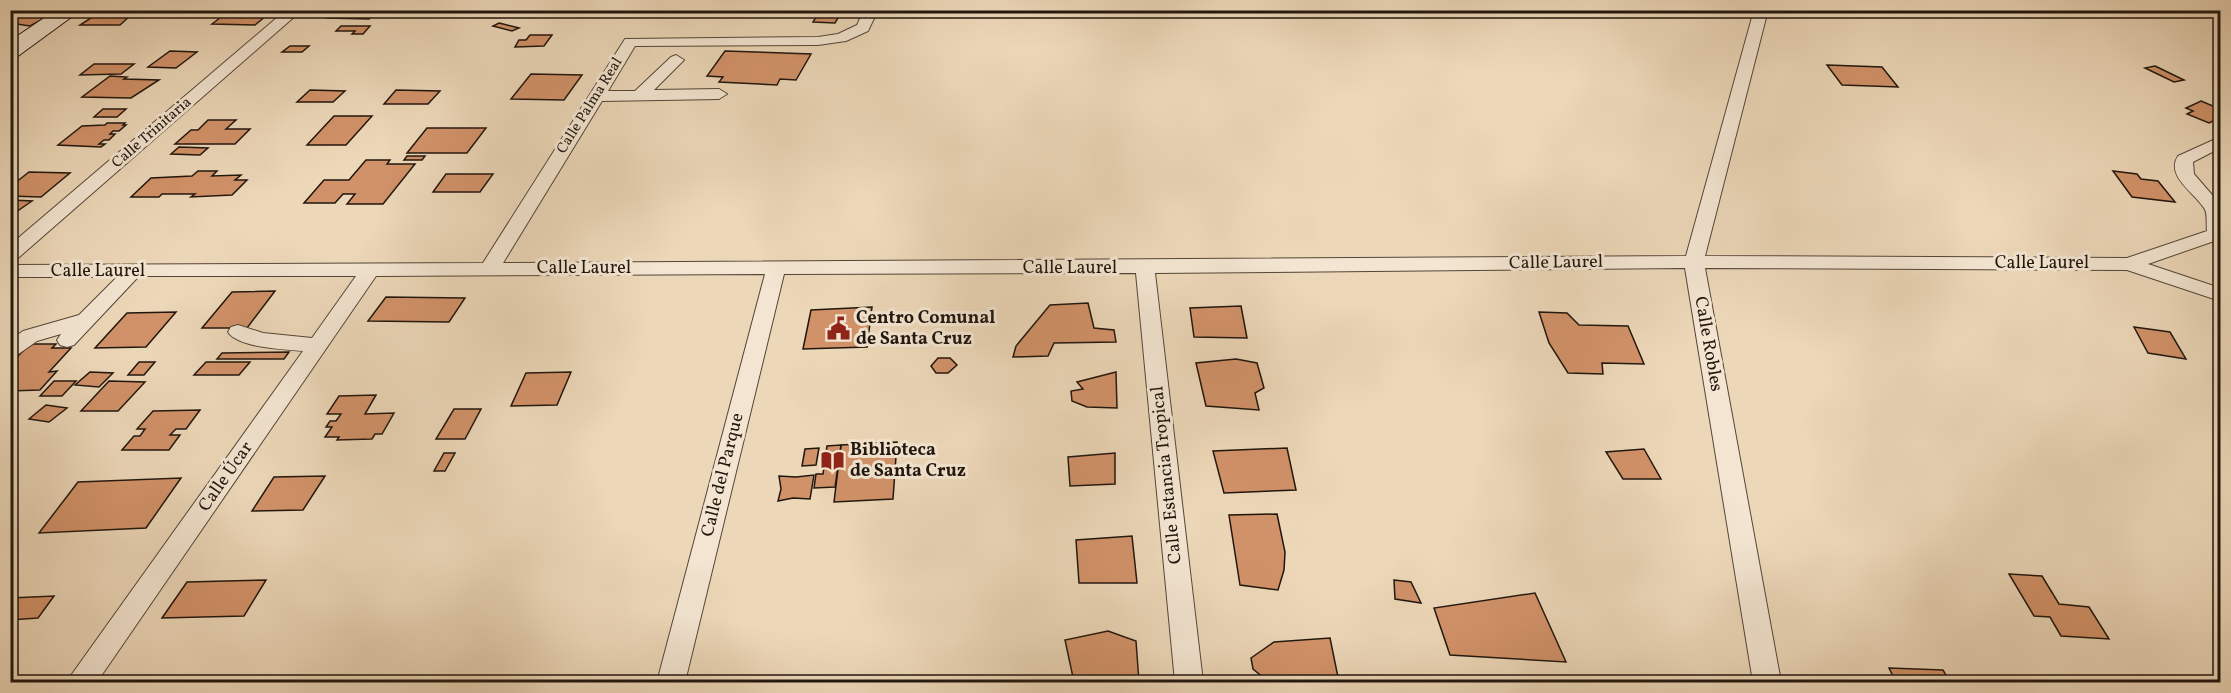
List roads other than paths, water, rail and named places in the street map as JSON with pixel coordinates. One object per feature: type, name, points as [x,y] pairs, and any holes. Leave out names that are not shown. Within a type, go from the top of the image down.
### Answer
[{"type":"street","points":[[10,51],[71,10]]},
{"type":"street","name":"Calle Trinitaria","points":[[10,255],[294,10]]},
{"type":"street","name":"Calle Palma Real","points":[[490,268],[630,42],[818,41],[841,38],[863,28],[871,10]]},
{"type":"street","name":"Calle Robles","points":[[1761,10],[1694,262],[1767,682]]},
{"type":"street","points":[[640,95],[676,60]]},
{"type":"street","points":[[596,96],[719,94]]},
{"type":"street","points":[[2129,264],[2216,234],[2215,209],[2185,175],[2184,160],[2220,141]]},
{"type":"street","name":"Calle Laurel","points":[[10,271],[369,272],[490,268],[776,269],[1694,262],[2129,264]]},
{"type":"street","points":[[2129,264],[2220,296]]},
{"type":"street","name":"Calle Estancia Tropical","points":[[1145,267],[1189,682]]},
{"type":"street","name":"Calle del Parque","points":[[671,682],[776,269]]},
{"type":"street","points":[[67,340],[133,271]]},
{"type":"street","name":"Calle Úcar","points":[[82,682],[369,272]]},
{"type":"street","points":[[10,350],[30,336],[86,320]]},
{"type":"street","points":[[238,332],[261,340],[318,345]]},
{"type":"place","name":"Centro Comunal de Santa Cruz","points":[[838,328]]},
{"type":"place","name":"Biblioteca de Santa Cruz","points":[[832,460]]}]
